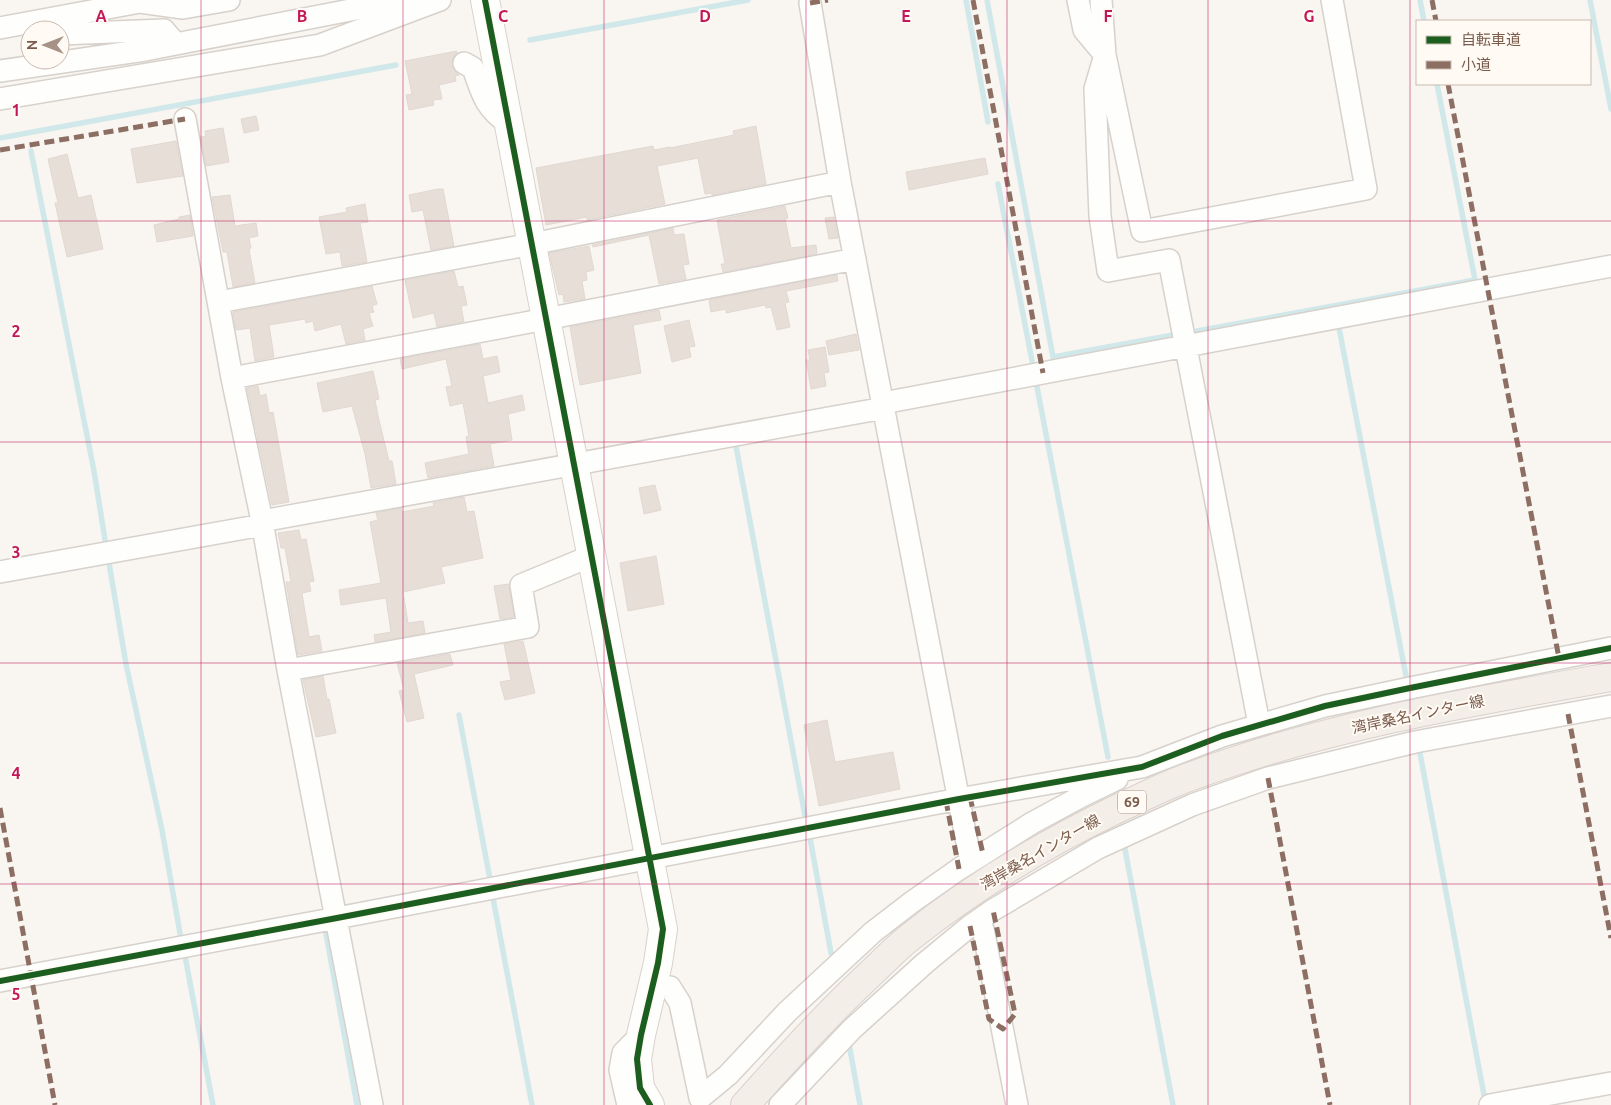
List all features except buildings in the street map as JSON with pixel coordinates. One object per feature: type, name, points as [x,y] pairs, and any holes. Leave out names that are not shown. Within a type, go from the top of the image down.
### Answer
[{"type":"main road","name":"湾岸桑名インター線","points":[[745,1105],[835,1007],[907,940],[953,904],[994,877],[1062,837],[1106,814],[1188,777],[1262,752],[1334,732],[1481,700],[1611,677]]},
{"type":"street","points":[[1,28],[140,2],[184,8],[228,0]]},
{"type":"street","points":[[0,72],[176,44],[402,0]]},
{"type":"street","points":[[0,99],[320,45],[440,0]]},
{"type":"street","points":[[485,0],[663,929],[654,984],[637,1059],[640,1088],[650,1105]]},
{"type":"street","points":[[1078,0],[1084,30],[1105,55]]},
{"type":"street","points":[[1102,0],[1105,55],[1142,231],[1366,189],[1332,0]]},
{"type":"street","points":[[810,3],[840,182],[969,853]]},
{"type":"street","points":[[1,28],[20,32]]},
{"type":"street","points":[[70,34],[164,30],[176,44]]},
{"type":"street","points":[[1105,55],[1095,89],[1100,216],[1108,271],[1169,260],[1259,724]]},
{"type":"street","points":[[464,63],[473,68],[484,99],[499,118],[509,124]]},
{"type":"street","points":[[185,119],[232,378],[262,523],[288,670],[372,1105]]},
{"type":"street","points":[[219,302],[532,244],[840,182]]},
{"type":"street","points":[[232,378],[855,259]]},
{"type":"street","points":[[0,572],[884,406],[1186,346],[1611,266]]},
{"type":"street","points":[[288,670],[528,627],[521,585],[591,556]]},
{"type":"street","points":[[654,984],[670,987],[680,1003],[700,1098],[728,1075],[787,1012],[873,932],[959,869],[1032,822],[1082,796],[1142,767],[1222,736],[1259,724],[1324,706],[1611,648]]},
{"type":"street","points":[[780,1105],[852,1029],[932,956],[993,910],[1098,848],[1192,805],[1268,778],[1415,742],[1611,706]]},
{"type":"street","points":[[0,981],[959,799],[1142,767]]},
{"type":"street","points":[[983,929],[1017,1105]]},
{"type":"street","points":[[628,1105],[620,1070],[623,1053],[641,1035]]},
{"type":"street","points":[[1490,1105],[1611,1083]]},
{"type":"waterway","points":[[530,40],[748,0]]},
{"type":"waterway","points":[[966,0],[988,122]]},
{"type":"waterway","points":[[987,0],[1053,357],[1173,335]]},
{"type":"waterway","points":[[1420,0],[1424,20]]},
{"type":"waterway","points":[[1590,0],[1611,109]]},
{"type":"waterway","points":[[0,138],[396,65]]},
{"type":"waterway","points":[[1197,331],[1475,280],[1437,85]]},
{"type":"waterway","points":[[31,151],[94,471],[106,546]]},
{"type":"waterway","points":[[998,184],[1033,366]]},
{"type":"waterway","points":[[1339,328],[1407,681]]},
{"type":"waterway","points":[[1037,387],[1108,757]]},
{"type":"waterway","points":[[735,441],[806,821]]},
{"type":"waterway","points":[[109,563],[126,664],[162,830],[181,939]]},
{"type":"waterway","points":[[459,715],[490,879]]},
{"type":"waterway","points":[[1419,748],[1484,1095]]},
{"type":"waterway","points":[[810,838],[831,953]]},
{"type":"waterway","points":[[1124,844],[1173,1105]]},
{"type":"waterway","points":[[493,898],[532,1105]]},
{"type":"waterway","points":[[325,928],[357,1105]]},
{"type":"waterway","points":[[185,956],[213,1105]]},
{"type":"waterway","points":[[849,1044],[860,1105]]},
{"type":"marked path","points":[[810,3],[828,0]]},
{"type":"marked path","points":[[973,0],[1043,373]]},
{"type":"marked path","points":[[1432,0],[1436,20]]},
{"type":"marked path","points":[[1448,85],[1559,658]]},
{"type":"marked path","points":[[0,150],[185,119]]},
{"type":"marked path","points":[[1568,714],[1611,938]]},
{"type":"marked path","points":[[1268,778],[1330,1105]]},
{"type":"marked path","points":[[970,797],[983,854]]},
{"type":"marked path","points":[[946,801],[959,869]]},
{"type":"marked path","points":[[0,808],[55,1105]]},
{"type":"marked path","points":[[970,926],[989,1019],[1003,1029],[1015,1014],[993,910]]},
{"type":"cycle path","points":[[485,0],[663,929],[658,963],[637,1059],[640,1088],[650,1105]]},
{"type":"cycle path","points":[[0,981],[959,799],[1142,767],[1222,736],[1325,706],[1611,648]]}]
